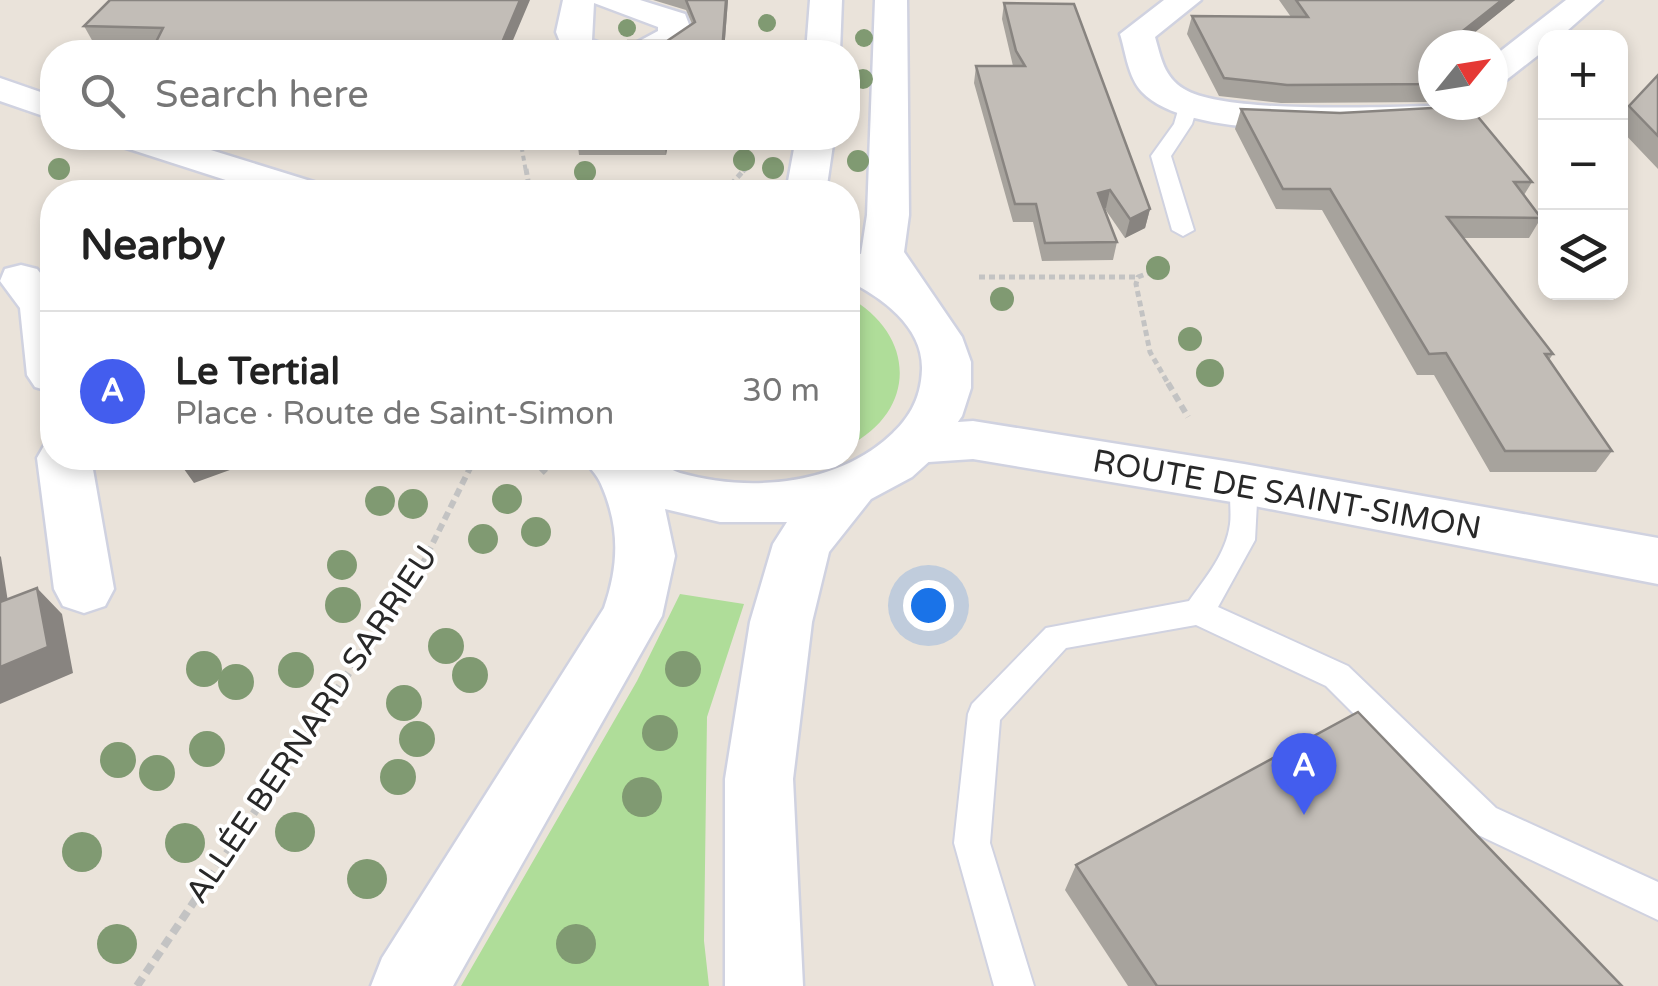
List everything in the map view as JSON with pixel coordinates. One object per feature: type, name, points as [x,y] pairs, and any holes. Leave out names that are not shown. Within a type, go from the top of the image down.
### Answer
[{"type":"street","points":[[575,40],[579,0]]},
{"type":"street","points":[[608,0],[673,21],[676,35],[667,40]]},
{"type":"street","points":[[824,40],[826,0]]},
{"type":"street","points":[[629,470],[661,488],[708,500],[757,504],[808,498],[853,484],[884,467],[914,444],[935,418],[946,389],[947,361],[940,337],[907,294],[882,252],[888,216],[892,0]]},
{"type":"street","points":[[1185,0],[1136,34],[1156,86],[1188,106],[1249,116],[1418,114]]},
{"type":"street","points":[[1508,62],[1586,0]]},
{"type":"street","points":[[0,89],[40,104]]},
{"type":"street","points":[[156,150],[211,180]]},
{"type":"street","points":[[808,180],[813,150]]},
{"type":"street","points":[[860,268],[907,294]]},
{"type":"street","points":[[24,277],[40,303]]},
{"type":"street","name":"ROUTE DE SAINT-SIMON","points":[[914,444],[973,440],[1244,484],[1658,562]]},
{"type":"street","points":[[66,470],[84,589]]},
{"type":"street","points":[[410,986],[632,616],[648,569],[648,537],[619,470]]},
{"type":"street","points":[[764,986],[759,779],[781,622],[802,544],[853,484]]},
{"type":"lane","points":[[1182,230],[1160,156],[1183,124],[1188,106]]},
{"type":"lane","points":[[1198,612],[1242,544],[1244,484]]},
{"type":"lane","points":[[1014,986],[972,843],[984,714],[1057,638],[1198,612],[1337,676],[1484,820],[1658,902]]},
{"type":"path","points":[[522,150],[528,180]]},
{"type":"path","points":[[979,277],[1138,277],[1197,255],[1182,230]]},
{"type":"path","points":[[1138,277],[1136,284],[1150,352],[1196,430]]},
{"type":"path","name":"ALLÉE BERNARD SARRIEU","points":[[137,986],[423,563],[469,470]]},
{"type":"green space","points":[[860,305],[886,330],[896,350],[900,372],[897,393],[887,413],[860,438]]},
{"type":"green space","points":[[680,594],[744,604],[707,717],[704,941],[709,986],[461,986],[637,681]]},
{"type":"building","points":[[110,0],[520,0],[503,40],[157,40],[163,28],[84,26]]},
{"type":"building","points":[[686,0],[726,0],[723,40],[668,40],[695,22]]},
{"type":"building","points":[[1296,0],[1502,0],[1464,30],[1418,30],[1418,84],[1287,85],[1224,78],[1192,16],[1308,17]]},
{"type":"building","points":[[1004,3],[1074,4],[1150,209],[1130,219],[1110,190],[1098,193],[1117,242],[1045,243],[1036,204],[1015,204],[976,66],[1025,66],[1016,51]]},
{"type":"building","points":[[1658,75],[1658,136],[1629,106]]},
{"type":"building","points":[[1241,109],[1340,113],[1418,109],[1418,120],[1481,120],[1532,182],[1514,182],[1538,218],[1447,217],[1553,354],[1545,354],[1612,451],[1505,451],[1446,353],[1429,354],[1330,189],[1283,189]]},
{"type":"building","points":[[37,588],[48,647],[0,667],[0,602]]},
{"type":"building","points":[[1358,712],[1622,986],[1157,986],[1076,865]]},
{"type":"place","name":"Le Tertial","points":[[1304,815]]}]
